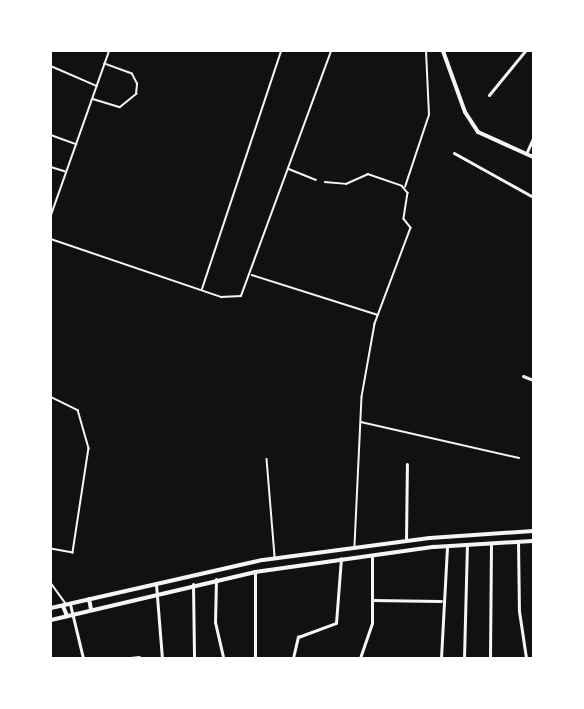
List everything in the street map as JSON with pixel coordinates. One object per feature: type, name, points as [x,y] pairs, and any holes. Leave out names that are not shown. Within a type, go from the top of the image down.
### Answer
[{"type":"main road","points":[[443,51],[465,112],[478,132],[533,157]]},
{"type":"main road","points":[[51,608],[276,559],[406,541],[533,531]]},
{"type":"main road","points":[[466,535],[467,545]]},
{"type":"main road","points":[[51,620],[157,592],[240,574],[372,554],[533,541]]},
{"type":"main road","points":[[371,545],[372,554]]},
{"type":"main road","points":[[237,566],[240,574]]},
{"type":"main road","points":[[89,599],[91,609]]},
{"type":"main road","points":[[66,604],[67,616]]},
{"type":"street","points":[[489,95],[525,51]]},
{"type":"street","points":[[526,154],[533,138]]},
{"type":"street","points":[[454,153],[533,197]]},
{"type":"street","points":[[523,376],[533,380]]},
{"type":"street","points":[[406,541],[407,464]]},
{"type":"street","points":[[518,541],[519,611],[526,658]]},
{"type":"street","points":[[490,658],[491,543]]},
{"type":"street","points":[[464,658],[467,545]]},
{"type":"street","points":[[441,658],[441,600],[447,547]]},
{"type":"street","points":[[362,658],[372,623],[372,554]]},
{"type":"street","points":[[293,658],[298,637],[336,623],[341,558]]},
{"type":"street","points":[[255,572],[255,658]]},
{"type":"street","points":[[216,579],[215,622],[223,658]]},
{"type":"street","points":[[156,584],[162,658]]},
{"type":"street","points":[[193,584],[194,658]]},
{"type":"street","points":[[372,600],[441,600]]},
{"type":"street","points":[[66,604],[73,614],[83,658]]},
{"type":"street","points":[[130,658],[138,657]]},
{"type":"lane","points":[[51,215],[109,51]]},
{"type":"lane","points":[[201,290],[281,51]]},
{"type":"lane","points":[[51,240],[221,297],[238,297],[245,292],[331,51]]},
{"type":"lane","points":[[355,547],[360,422],[378,315],[411,233],[404,219],[408,197],[404,188],[429,115],[431,94],[426,51]]},
{"type":"lane","points":[[92,99],[120,107],[136,94],[137,84],[132,74],[104,64]]},
{"type":"lane","points":[[51,66],[97,86]]},
{"type":"lane","points":[[51,135],[76,144]]},
{"type":"lane","points":[[51,167],[66,172]]},
{"type":"lane","points":[[289,169],[316,180]]},
{"type":"lane","points":[[325,182],[346,184],[368,174],[404,188]]},
{"type":"lane","points":[[251,275],[378,315]]},
{"type":"lane","points":[[51,397],[78,410],[88,448],[73,553],[51,549]]},
{"type":"lane","points":[[360,422],[519,458]]},
{"type":"lane","points":[[267,459],[276,559]]},
{"type":"lane","points":[[51,583],[66,604]]}]
